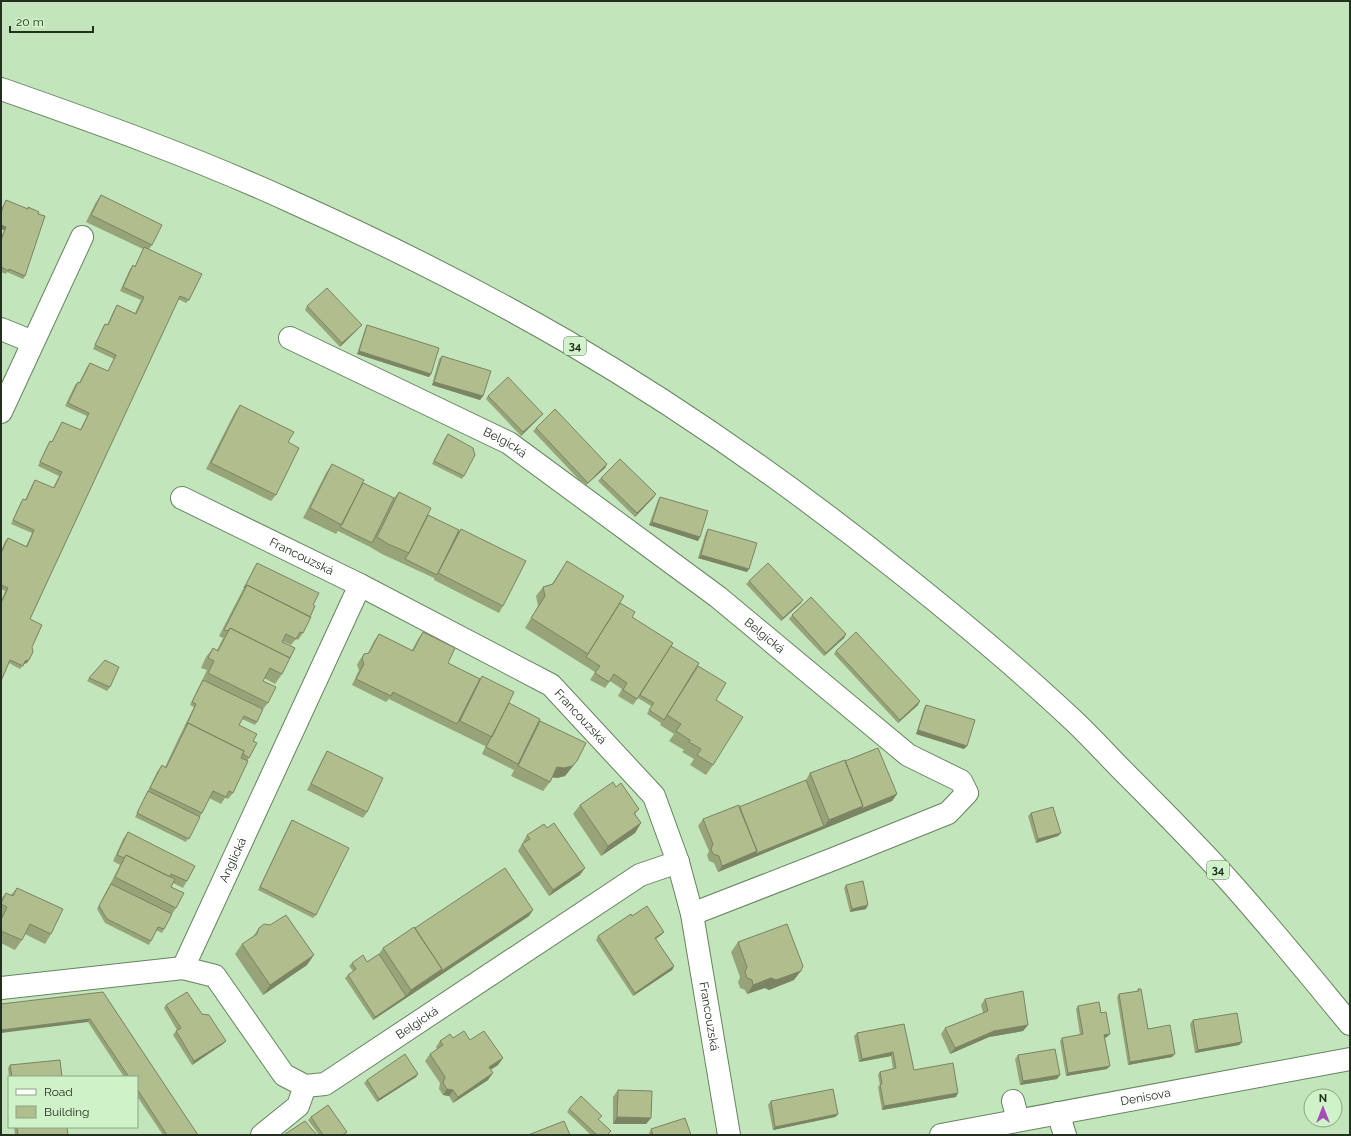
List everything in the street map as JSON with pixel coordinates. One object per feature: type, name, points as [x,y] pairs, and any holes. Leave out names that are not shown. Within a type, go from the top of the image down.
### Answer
[{"type":"street","name":"34","points":[[1,89],[116,130],[206,166],[286,199],[372,239],[456,281],[565,341],[658,397],[738,450],[812,504],[959,620],[1020,671],[1077,724],[1179,827],[1231,883],[1350,1024]]},
{"type":"street","points":[[1,412],[82,237]]},
{"type":"street","points":[[1,329],[33,342]]},
{"type":"street","name":"Belgická","points":[[290,338],[508,443],[718,597],[908,755],[961,781],[967,793],[948,813],[692,914]]},
{"type":"street","name":"Francouzská","points":[[182,498],[360,585],[551,685],[654,796],[678,862],[692,914],[729,1135]]},
{"type":"street","name":"Anglická","points":[[183,968],[360,585]]},
{"type":"street","name":"Belgická","points":[[305,1086],[325,1084],[640,875],[678,862]]},
{"type":"street","points":[[1,988],[183,968],[215,976],[284,1075],[305,1086],[298,1106],[262,1135]]},
{"type":"street","name":"Denisova","points":[[941,1135],[1015,1110],[1058,1113],[1350,1059]]},
{"type":"street","points":[[1058,1113],[1065,1135]]},
{"type":"building","points":[[101,195],[162,225],[152,245],[91,215]]},
{"type":"building","points":[[6,200],[28,209],[28,207],[39,212],[38,214],[45,216],[25,276],[1,267],[1,240],[6,227],[1,225],[1,212]]},
{"type":"building","points":[[144,247],[202,274],[189,300],[180,296],[30,619],[42,625],[32,647],[33,652],[29,660],[25,661],[23,666],[10,660],[1,681],[1,603],[8,588],[1,585],[1,553],[8,538],[27,547],[34,530],[13,520],[23,499],[26,500],[35,480],[54,488],[62,472],[40,462],[50,441],[52,442],[62,422],[81,430],[89,413],[68,403],[78,382],[80,383],[90,363],[108,371],[116,355],[95,345],[105,324],[108,325],[117,305],[136,314],[144,297],[123,287],[133,265],[135,267]]},
{"type":"building","points":[[327,288],[362,325],[342,343],[307,306]]},
{"type":"building","points":[[367,325],[439,348],[431,374],[359,351]]},
{"type":"building","points":[[442,356],[491,371],[483,396],[434,382]]},
{"type":"building","points":[[508,377],[543,414],[523,432],[488,396]]},
{"type":"building","points":[[240,405],[294,432],[288,442],[299,448],[276,495],[211,463]]},
{"type":"building","points":[[555,409],[607,464],[588,483],[536,428]]},
{"type":"building","points":[[448,434],[473,448],[475,455],[464,476],[434,461]]},
{"type":"building","points":[[620,459],[656,494],[637,513],[601,478]]},
{"type":"building","points":[[332,464],[364,480],[342,525],[310,508]]},
{"type":"building","points":[[363,483],[394,498],[372,543],[340,527]]},
{"type":"building","points":[[399,492],[431,508],[409,553],[388,544],[377,537]]},
{"type":"building","points":[[660,497],[708,511],[700,537],[652,522]]},
{"type":"building","points":[[428,515],[459,530],[437,575],[405,559]]},
{"type":"building","points":[[461,529],[526,561],[503,606],[438,573]]},
{"type":"building","points":[[708,529],[757,543],[749,569],[701,555]]},
{"type":"building","points":[[567,561],[624,596],[588,654],[531,618],[545,596],[543,587],[553,584]]},
{"type":"building","points":[[257,563],[319,593],[313,605],[315,606],[310,617],[247,585],[244,588]]},
{"type":"building","points":[[768,563],[803,600],[783,618],[749,581]]},
{"type":"building","points":[[247,585],[311,617],[303,633],[300,632],[296,639],[286,634],[282,642],[295,648],[290,658],[230,628],[227,631],[224,630]]},
{"type":"building","points":[[811,597],[846,634],[826,653],[792,615]]},
{"type":"building","points":[[620,603],[635,612],[632,617],[673,643],[637,699],[623,690],[627,683],[614,674],[609,682],[595,673],[600,666],[586,657]]},
{"type":"building","points":[[230,628],[290,658],[282,674],[270,668],[263,681],[276,687],[268,703],[208,673],[214,661],[208,658],[213,648],[218,651]]},
{"type":"building","points":[[423,632],[455,648],[448,663],[480,679],[457,724],[393,692],[391,696],[356,679],[364,664],[362,659],[364,654],[369,653],[379,634],[413,651]]},
{"type":"building","points":[[856,632],[920,701],[900,720],[836,651]]},
{"type":"building","points":[[671,646],[699,663],[664,720],[649,710],[654,703],[640,695]]},
{"type":"building","points":[[105,660],[119,667],[110,687],[89,678]]},
{"type":"building","points":[[698,666],[726,683],[716,700],[743,717],[713,765],[697,755],[701,749],[689,742],[690,740],[676,731],[681,724],[667,715]]},
{"type":"building","points":[[482,676],[514,692],[492,737],[460,721]]},
{"type":"building","points":[[203,680],[263,709],[257,722],[244,716],[239,725],[257,734],[253,741],[257,743],[249,758],[243,754],[244,751],[188,723],[186,726],[196,704],[192,702]]},
{"type":"building","points":[[509,703],[540,719],[518,764],[486,747]]},
{"type":"building","points":[[926,705],[975,720],[967,746],[918,730]]},
{"type":"building","points":[[540,721],[586,743],[577,761],[572,766],[564,768],[557,767],[550,782],[518,766]]},
{"type":"building","points":[[188,723],[244,751],[241,758],[248,761],[233,793],[229,791],[226,797],[213,791],[202,813],[150,788],[162,765],[166,768]]},
{"type":"building","points":[[878,748],[897,794],[861,809],[863,806],[845,761]]},
{"type":"building","points":[[327,751],[383,778],[367,812],[311,784]]},
{"type":"building","points":[[845,760],[863,806],[829,820],[810,773]]},
{"type":"building","points":[[806,780],[824,826],[755,854],[757,851],[739,807]]},
{"type":"building","points":[[613,782],[616,787],[621,783],[639,809],[634,813],[641,823],[608,846],[580,805]]},
{"type":"building","points":[[148,791],[200,817],[189,839],[137,813]]},
{"type":"building","points":[[739,805],[757,851],[722,866],[719,856],[713,854],[711,849],[713,844],[703,819]]},
{"type":"building","points":[[1053,807],[1061,833],[1038,839],[1031,813]]},
{"type":"building","points":[[292,820],[349,848],[316,915],[260,887]]},
{"type":"building","points":[[554,823],[585,868],[553,890],[522,844],[530,839],[527,835],[544,824],[547,828]]},
{"type":"building","points":[[128,832],[195,866],[187,881],[171,874],[170,877],[126,855],[124,858],[117,855]]},
{"type":"building","points":[[126,855],[175,879],[171,887],[184,893],[176,908],[115,877]]},
{"type":"building","points":[[505,868],[533,910],[440,972],[442,969],[415,928]]},
{"type":"building","points":[[863,881],[868,905],[852,909],[846,885]]},
{"type":"building","points":[[111,884],[172,914],[164,929],[158,927],[151,941],[107,919],[99,906]]},
{"type":"building","points":[[17,888],[63,909],[51,934],[30,924],[22,940],[1,931],[1,920],[7,907],[1,903],[6,893],[13,896]]},
{"type":"building","points":[[647,906],[664,932],[655,938],[674,966],[635,993],[598,936],[631,914],[632,916]]},
{"type":"building","points":[[286,915],[314,955],[270,985],[242,944],[257,934],[259,928],[264,924],[270,925]]},
{"type":"building","points":[[787,924],[803,966],[801,971],[776,980],[771,978],[753,985],[752,980],[747,978],[745,972],[747,967],[738,942]]},
{"type":"building","points":[[414,927],[442,969],[411,990],[383,948]]},
{"type":"building","points":[[379,954],[406,996],[375,1017],[348,975],[356,969],[352,963],[363,955],[367,962]]},
{"type":"building","points":[[1138,989],[1141,989],[1148,1029],[1170,1025],[1175,1054],[1130,1062],[1119,994],[1139,991]]},
{"type":"building","points":[[1023,991],[1028,1025],[994,1031],[955,1048],[945,1028],[988,1011],[985,999]]},
{"type":"building","points":[[103,992],[198,1135],[167,1135],[138,1091],[138,1076],[128,1076],[90,1019],[1,1030],[1,1004]]},
{"type":"building","points":[[187,992],[202,1014],[209,1015],[226,1041],[194,1061],[176,1031],[181,1028],[166,1005]]},
{"type":"building","points":[[1099,1002],[1101,1013],[1106,1012],[1110,1034],[1104,1035],[1110,1066],[1068,1073],[1062,1038],[1083,1034],[1078,1006]]},
{"type":"building","points":[[1237,1013],[1242,1042],[1198,1050],[1193,1020]]},
{"type":"building","points":[[904,1024],[914,1070],[953,1063],[958,1093],[884,1106],[880,1084],[882,1084],[880,1072],[896,1068],[893,1052],[862,1059],[857,1033]]},
{"type":"building","points":[[464,1031],[470,1040],[484,1031],[503,1058],[489,1067],[493,1073],[458,1097],[453,1090],[447,1089],[443,1083],[445,1077],[430,1054],[443,1045],[440,1041],[450,1034],[453,1038]]},
{"type":"building","points":[[1055,1049],[1060,1075],[1023,1081],[1018,1055]]},
{"type":"building","points":[[405,1054],[418,1074],[379,1099],[367,1080]]},
{"type":"building","points":[[60,1060],[62,1076],[12,1076],[10,1065]]},
{"type":"building","points":[[833,1089],[838,1114],[775,1127],[771,1101]]},
{"type":"building","points":[[618,1090],[652,1091],[651,1118],[617,1117]]},
{"type":"building","points":[[581,1096],[602,1116],[598,1119],[611,1131],[607,1135],[597,1135],[569,1109]]},
{"type":"building","points":[[328,1105],[347,1132],[342,1135],[323,1135],[311,1117]]},
{"type":"building","points":[[685,1118],[691,1135],[653,1135],[651,1129]]},
{"type":"building","points":[[305,1121],[317,1135],[285,1135],[285,1134]]},
{"type":"building","points":[[564,1121],[570,1135],[528,1135]]},
{"type":"building","points":[[17,1128],[67,1128],[68,1135],[18,1135]]}]
